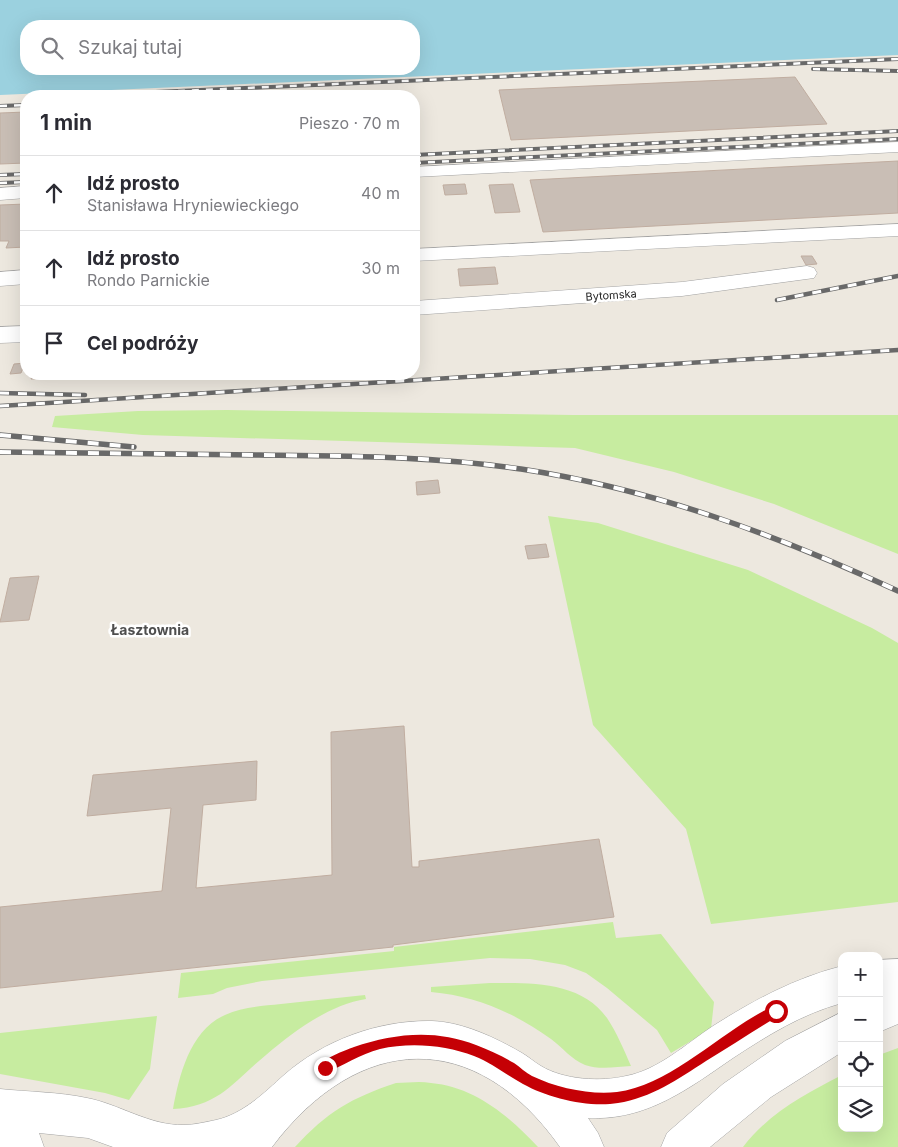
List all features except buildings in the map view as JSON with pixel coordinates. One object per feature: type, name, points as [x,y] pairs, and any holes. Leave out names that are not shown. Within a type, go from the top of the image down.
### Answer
[{"type":"street","points":[[420,172],[898,147]]},
{"type":"street","points":[[0,194],[20,192]]},
{"type":"street","points":[[420,255],[898,230]]},
{"type":"street","name":"Bytomska","points":[[420,308],[682,289],[807,273]]},
{"type":"street","points":[[0,279],[20,277]]},
{"type":"street","points":[[0,335],[20,334]]},
{"type":"street","points":[[883,978],[898,977]]},
{"type":"street","points":[[247,1147],[274,1110],[307,1079],[343,1057],[380,1044],[399,1041],[436,1041],[455,1044],[491,1058],[527,1080],[552,1090],[592,1098],[618,1098],[638,1093],[661,1083],[776,1011],[816,992],[838,985]]},
{"type":"street","points":[[883,1011],[898,1005]]},
{"type":"street","points":[[681,1147],[762,1079],[798,1054],[838,1033]]},
{"type":"street","points":[[527,1080],[558,1111],[584,1147]]},
{"type":"street","points":[[0,1110],[88,1118],[151,1140],[183,1146],[209,1142],[236,1134],[274,1110]]},
{"type":"street","points":[[0,1132],[24,1147]]},
{"type":"green space","points":[[227,410],[573,415],[898,415],[898,554],[774,504],[674,472],[575,448],[143,435],[52,427],[55,416],[138,411]]},
{"type":"green space","points":[[548,516],[598,523],[748,570],[872,628],[898,643],[898,902],[711,924],[686,829],[593,725]]},
{"type":"green space","points":[[613,922],[616,938],[661,934],[714,1002],[711,1029],[671,1053],[657,1030],[586,973],[565,965],[530,959],[490,958],[262,981],[227,988],[213,994],[178,998],[181,973],[394,951],[394,947]]},
{"type":"green space","points":[[490,983],[538,984],[569,991],[583,997],[596,1006],[607,1018],[631,1066],[590,1067],[575,1060],[551,1039],[509,1014],[464,997],[431,992],[431,987]]},
{"type":"green space","points":[[365,995],[366,999],[352,1002],[325,1013],[300,1028],[235,1083],[214,1098],[189,1107],[173,1109],[188,1055],[203,1031],[213,1022],[232,1012],[252,1007]]},
{"type":"green space","points":[[157,1016],[150,1069],[129,1100],[105,1093],[0,1074],[0,1033]]},
{"type":"green space","points":[[898,1048],[898,1147],[743,1147],[764,1124],[788,1105],[838,1077],[838,1132],[883,1132],[883,1054]]},
{"type":"green space","points":[[427,1082],[462,1090],[477,1097],[503,1114],[538,1147],[295,1147],[329,1115],[366,1094],[396,1083]]},
{"type":"water","points":[[0,0],[898,0],[898,55],[112,90],[20,90],[20,94],[0,95]]},
{"type":"railway","points":[[201,90],[898,59]]},
{"type":"railway","points":[[813,69],[898,71]]},
{"type":"railway","points":[[0,106],[20,105]]},
{"type":"railway","points":[[420,155],[898,131]]},
{"type":"railway","points":[[420,163],[898,139]]},
{"type":"railway","points":[[0,175],[20,174]]},
{"type":"railway","points":[[0,183],[20,182]]},
{"type":"railway","points":[[777,300],[898,276]]},
{"type":"railway","points":[[420,380],[898,350]]},
{"type":"railway","points":[[0,406],[417,380]]},
{"type":"railway","points":[[0,393],[85,395]]},
{"type":"railway","points":[[0,435],[134,447]]},
{"type":"railway","points":[[0,452],[390,458],[456,461],[521,469],[619,489],[714,516],[807,551],[898,591]]},
{"type":"district","name":"Łasztownia","points":[[150,629]]},
{"type":"route","points":[[325,1068],[343,1057],[380,1044],[399,1041],[436,1041],[474,1050],[510,1067],[527,1080],[552,1090],[592,1098],[618,1098],[654,1087],[776,1011]]}]
